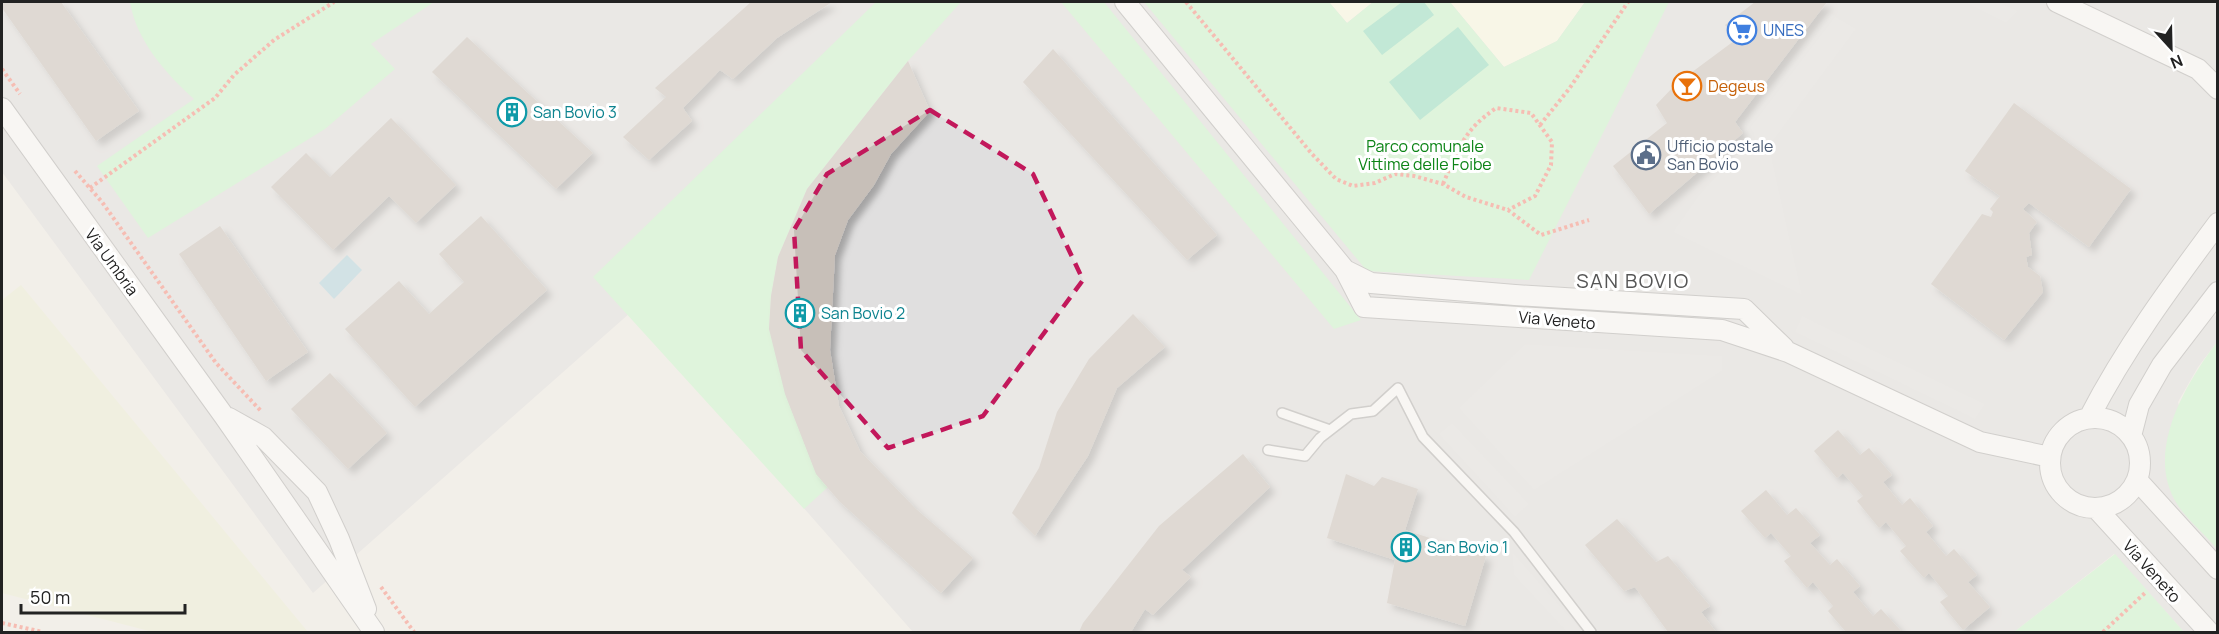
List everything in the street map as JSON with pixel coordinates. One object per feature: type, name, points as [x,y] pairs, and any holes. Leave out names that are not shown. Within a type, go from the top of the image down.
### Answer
[{"type":"street","name":"Via Veneto","points":[[1125,2],[1345,270],[1364,307],[1722,330],[1788,352],[1980,442],[2050,457]]},
{"type":"street","points":[[2057,2],[2208,70],[2217,89]]},
{"type":"street","name":"Via Umbria","points":[[2,108],[224,416],[374,632]]},
{"type":"street","points":[[2089,418],[2116,366],[2217,223]]},
{"type":"street","name":"Via Veneto","points":[[1345,270],[1371,283],[1515,295],[1744,309],[1788,352]]},
{"type":"street","points":[[2131,436],[2139,405],[2162,365],[2217,292]]},
{"type":"street","name":"Via Umbria","points":[[224,416],[263,437],[317,492],[357,581],[374,632]]},
{"type":"street","points":[[2089,418],[2114,422],[2131,436],[2139,453],[2137,480],[2124,498],[2110,506],[2096,508],[2075,504],[2057,489],[2052,479],[2050,457],[2058,436],[2067,427],[2089,418]]},
{"type":"street","points":[[2137,480],[2217,569]]},
{"type":"street","name":"Via Veneto","points":[[2096,508],[2209,633]]},
{"type":"lane","points":[[1268,450],[1305,456],[1330,430],[1351,414],[1373,411],[1398,388],[1423,437],[1514,532],[1591,633]]},
{"type":"lane","points":[[1282,413],[1330,430]]},
{"type":"path","points":[[90,188],[215,98],[234,75],[274,40],[334,2]]},
{"type":"path","points":[[1186,2],[1336,179],[1353,186],[1375,183],[1395,174],[1414,176],[1443,184],[1466,197],[1508,210],[1541,235],[1589,220]]},
{"type":"path","points":[[1540,125],[1569,89],[1628,2]]},
{"type":"path","points":[[2,69],[21,96]]},
{"type":"path","points":[[1443,184],[1457,149],[1474,123],[1496,108],[1531,113],[1552,142],[1551,165],[1535,196],[1508,210]]},
{"type":"path","points":[[72,168],[90,188],[216,363],[245,396],[270,418]]},
{"type":"path","points":[[2103,633],[2160,579]]},
{"type":"path","points":[[377,582],[414,633]]},
{"type":"path","points":[[2,623],[43,633]]},
{"type":"highlighted area","points":[[930,110],[1033,174],[1083,280],[983,416],[888,448],[801,350],[794,230],[827,174]]},
{"type":"shaded area","points":[[2,2],[2217,2],[2218,308],[2214,314],[2217,318],[2217,342],[2198,367],[2178,402],[2217,548],[2217,632],[2184,632],[2114,554],[2014,632],[913,632],[631,312],[313,593],[2,172]]},
{"type":"shaded area","points":[[1329,2],[1373,2],[1347,23]]},
{"type":"shaded area","points":[[1450,2],[1585,2],[1557,41],[1504,67]]},
{"type":"shaded area","points":[[1964,2],[1998,2],[2018,11],[2006,23]]},
{"type":"shaded area","points":[[1828,12],[1856,29],[1769,146],[1802,295],[1673,232],[1699,195],[1743,148],[1745,120]]},
{"type":"shaded area","points":[[21,285],[308,632],[153,632],[2,593],[2,300]]},
{"type":"shaded area","points":[[1802,316],[1985,404],[1975,419],[1795,332]]},
{"type":"shaded area","points":[[1525,344],[1723,356],[1722,371],[1534,490],[1459,408]]},
{"type":"shaded area","points":[[1452,423],[1529,504],[1515,517],[1439,434]]},
{"type":"shaded area","points":[[1512,552],[1583,632],[1567,632],[1514,575]]},
{"type":"green space","points":[[130,2],[434,2],[371,44],[395,69],[325,129],[148,238],[97,166],[194,99],[173,79],[146,43],[133,16]]},
{"type":"green space","points":[[876,2],[961,2],[908,61],[807,189],[778,257],[771,296],[769,329],[828,487],[804,509],[593,277]]},
{"type":"green space","points":[[1061,2],[1104,2],[1361,320],[1334,329]]},
{"type":"green space","name":"Parco comunale Vittime delle Foibe","points":[[1144,2],[1329,2],[1347,23],[1373,2],[1450,2],[1504,67],[1557,41],[1585,2],[1669,2],[1529,280],[1367,271]]},
{"type":"green space","points":[[1402,2],[1424,2],[1434,15],[1382,55],[1363,31]]},
{"type":"green space","points":[[1458,27],[1489,65],[1420,120],[1389,82]]},
{"type":"green space","points":[[2217,342],[2217,549],[2177,504],[2168,484],[2165,463],[2167,441],[2182,398],[2193,377]]},
{"type":"green space","points":[[2115,554],[2184,632],[2014,632]]},
{"type":"water","points":[[347,255],[362,270],[334,299],[319,283]]},
{"type":"building","points":[[2,2],[61,2],[139,111],[96,141],[2,8]]},
{"type":"building","name":"San Bovio 3","points":[[751,2],[832,2],[777,38],[733,79],[720,70],[683,108],[692,121],[649,160],[623,137],[666,97],[655,88]]},
{"type":"building","points":[[1755,2],[1827,2],[1735,122],[1743,133],[1649,214],[1613,166],[1667,123],[1656,105],[1676,84],[1738,38],[1725,25]]},
{"type":"building","name":"San Bovio 3","points":[[467,37],[593,153],[556,189],[432,72]]},
{"type":"building","points":[[1053,49],[1217,235],[1187,260],[1023,82]]},
{"type":"building","name":"San Bovio 2","points":[[908,61],[930,111],[891,154],[874,185],[848,220],[835,255],[830,350],[839,406],[860,451],[916,509],[973,558],[941,593],[840,502],[816,474],[785,394],[769,329],[771,296],[778,257],[807,189]]},
{"type":"building","points":[[2014,103],[2131,189],[2089,247],[2029,203],[2023,209],[2037,222],[2029,233],[2032,255],[2026,257],[2028,267],[2040,276],[2043,292],[2004,340],[1931,284],[1982,214],[1991,217],[1993,212],[1990,209],[2000,196],[1965,171]]},
{"type":"building","points":[[391,118],[456,185],[416,223],[389,196],[333,250],[271,187],[306,153],[330,177]]},
{"type":"building","points":[[481,216],[547,290],[415,407],[345,329],[399,281],[429,314],[464,282],[439,254]]},
{"type":"building","points":[[220,226],[308,352],[266,381],[179,254]]},
{"type":"building","points":[[1133,314],[1165,347],[1117,388],[1088,456],[1035,536],[1012,513],[1039,468],[1057,412],[1089,359]]},
{"type":"building","points":[[330,373],[387,433],[348,469],[291,409]]},
{"type":"building","points":[[1838,430],[1860,455],[1869,448],[1892,475],[1883,482],[1902,505],[1910,498],[1933,526],[1926,532],[1946,556],[1954,549],[1977,575],[1968,582],[1990,607],[1963,630],[1940,602],[1948,596],[1929,573],[1924,578],[1900,551],[1906,546],[1886,522],[1879,528],[1857,501],[1863,496],[1843,473],[1837,478],[1814,451]]},
{"type":"building","points":[[1243,454],[1270,487],[1182,570],[1191,577],[1153,615],[1145,609],[1131,632],[1079,632],[1083,623],[1159,526]]},
{"type":"building","name":"San Bovio 1","points":[[1346,474],[1374,486],[1382,477],[1418,489],[1405,530],[1486,556],[1465,626],[1387,603],[1395,560],[1327,538]]},
{"type":"building","points":[[1766,490],[1787,515],[1796,508],[1820,535],[1810,543],[1830,565],[1837,559],[1860,586],[1853,592],[1873,616],[1881,609],[1902,632],[1846,632],[1828,611],[1833,606],[1813,582],[1807,588],[1784,561],[1791,556],[1771,533],[1765,538],[1741,511]]},
{"type":"building","points":[[1617,519],[1656,562],[1668,556],[1710,606],[1701,612],[1716,632],[1668,632],[1635,587],[1624,591],[1585,545]]},
{"type":"place","name":"UNES","points":[[1742,30]]},
{"type":"place","name":"Degeus","points":[[1687,86]]},
{"type":"place","name":"San Bovio 3","points":[[512,112]]},
{"type":"place","name":"Ufficio postale San Bovio","points":[[1646,155]]},
{"type":"place","name":"San Bovio 2","points":[[800,313]]},
{"type":"place","name":"San Bovio 1","points":[[1406,547]]},
{"type":"district","name":"SAN BOVIO","points":[[1633,280]]}]
